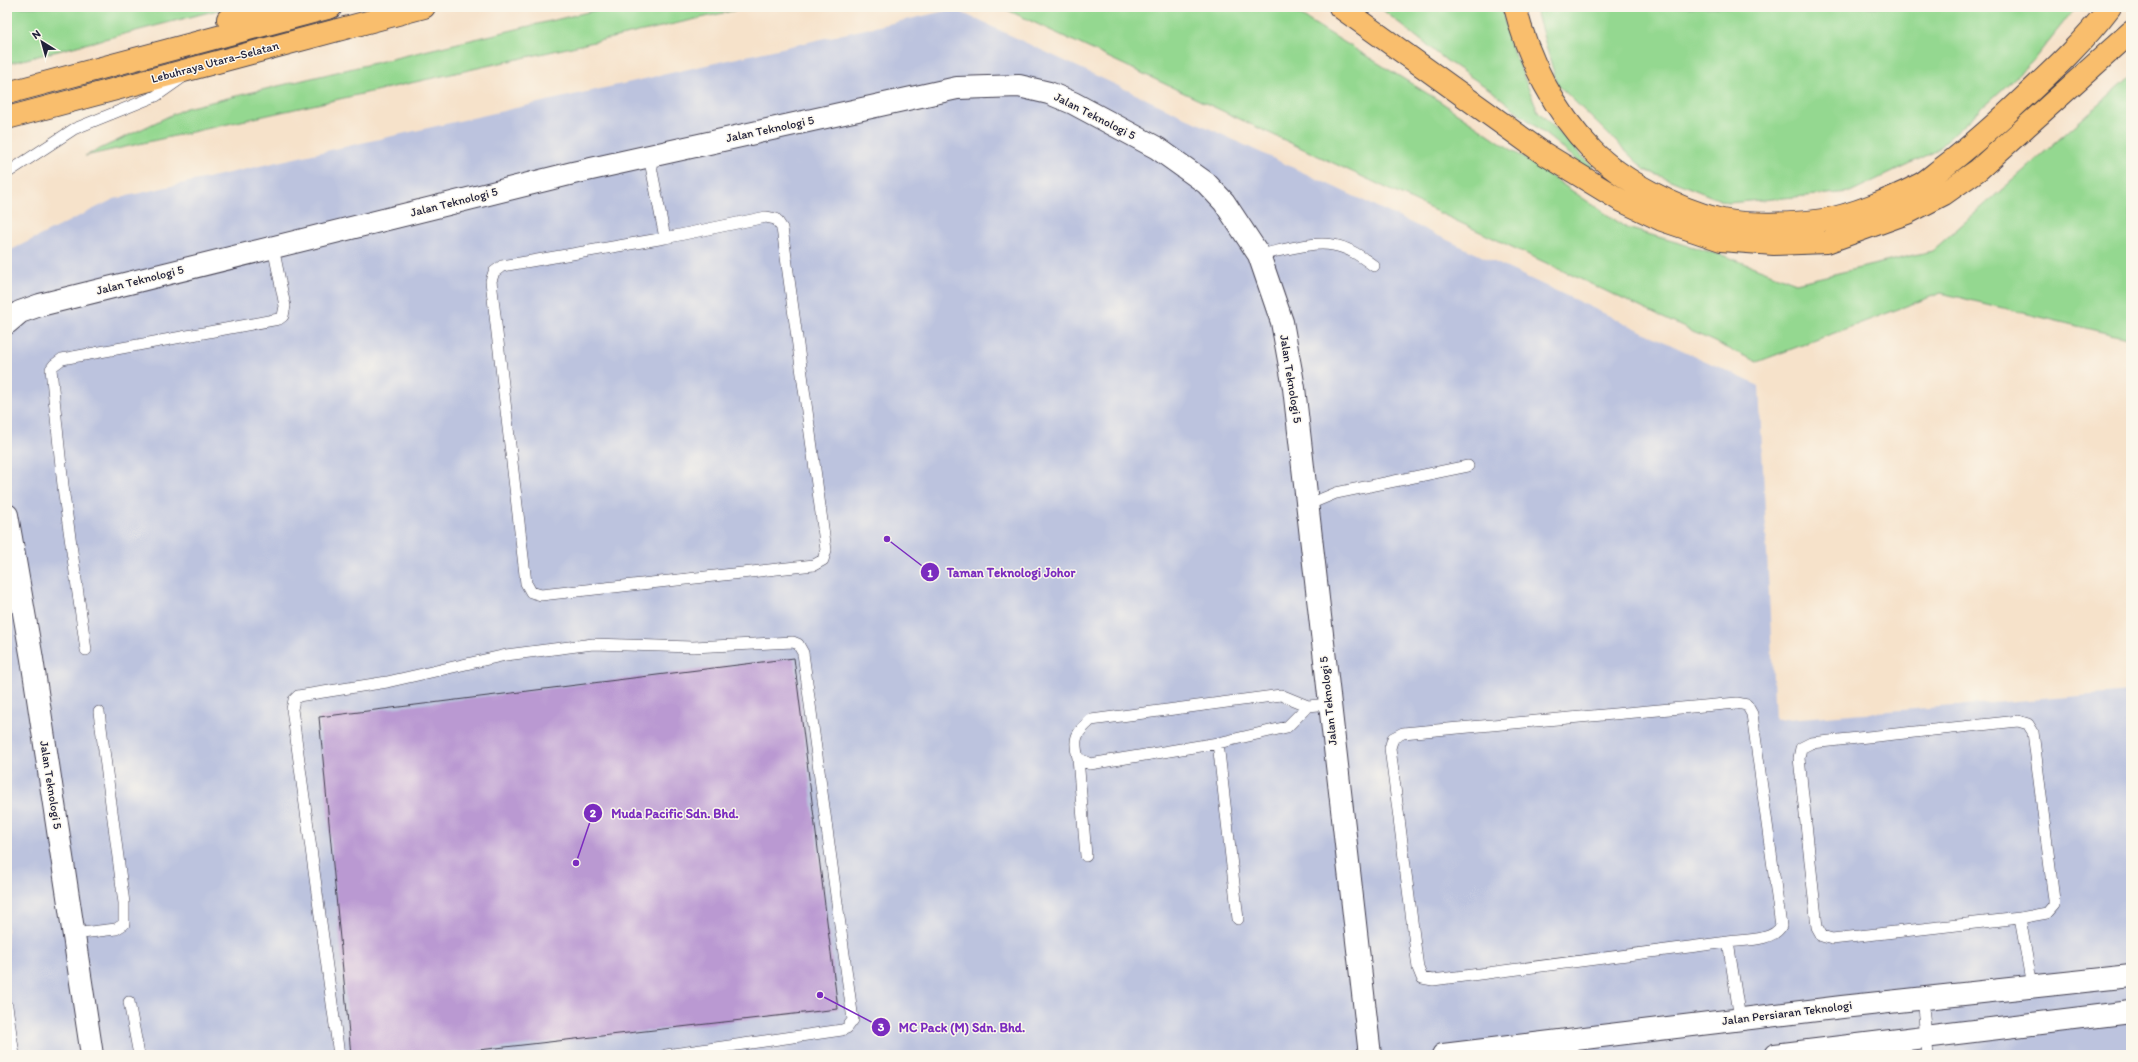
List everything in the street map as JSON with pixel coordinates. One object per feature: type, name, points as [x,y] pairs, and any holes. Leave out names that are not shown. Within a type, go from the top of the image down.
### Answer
[{"type":"highway","points":[[78,75],[164,38],[271,7]]},
{"type":"highway","name":"Lebuhraya Utara–Selatan","points":[[7,93],[331,7]]},
{"type":"highway","name":"Lebuhraya Utara–Selatan","points":[[7,118],[424,7]]},
{"type":"highway","points":[[1340,7],[1543,153],[1620,200],[1662,220],[1721,240],[1774,244],[1828,242],[1894,218],[1944,194],[1978,170],[2131,32]]},
{"type":"highway","points":[[1515,7],[1522,38],[1542,80],[1563,115],[1592,151],[1628,179],[1671,202],[1719,219],[1770,223],[1825,220],[1873,205],[1921,184],[1966,151],[2067,57],[2110,7]]},
{"type":"street","name":"Jalan Teknologi 5","points":[[7,323],[20,312],[40,305],[573,173],[957,88],[1019,86],[1049,94],[1073,103],[1157,148],[1206,183],[1224,202],[1259,255],[1282,322],[1294,388],[1306,505],[1318,705],[1370,1055]]},
{"type":"street","name":"Jalan Teknologi 5","points":[[7,514],[28,636],[92,1055]]},
{"type":"street","name":"Jalan Persiaran Teknologi","points":[[1443,1055],[1922,998],[2131,976]]},
{"type":"street","points":[[1775,1055],[1927,1045],[2131,1012]]},
{"type":"lane","points":[[7,174],[74,129],[156,96],[198,67]]},
{"type":"lane","points":[[649,156],[666,238]]},
{"type":"lane","points":[[766,217],[776,219],[780,223],[825,555],[819,563],[814,565],[535,594],[531,592],[526,583],[492,276],[498,268],[502,266],[666,238],[766,217]]},
{"type":"lane","points":[[1259,255],[1314,245],[1333,245],[1359,255],[1374,266]]},
{"type":"lane","points":[[86,650],[64,494],[51,369],[57,361],[62,359],[279,320],[283,316],[285,306],[274,247]]},
{"type":"lane","points":[[1306,505],[1336,493],[1468,466]]},
{"type":"lane","points":[[339,1055],[292,710],[294,700],[298,696],[387,682],[506,655],[594,644],[693,647],[794,642],[798,644],[803,653],[853,1020],[847,1028],[842,1030],[666,1055]]},
{"type":"lane","points":[[1086,856],[1078,758],[1075,745],[1078,731],[1091,720],[1281,694],[1318,705]]},
{"type":"lane","points":[[1737,702],[1747,705],[1752,714],[1781,926],[1779,930],[1770,936],[1728,942],[1433,980],[1422,978],[1418,968],[1391,756],[1391,743],[1393,738],[1403,733],[1737,702]]},
{"type":"lane","points":[[1078,758],[1090,764],[1218,743],[1287,727],[1318,705]]},
{"type":"lane","points":[[73,934],[116,929],[124,924],[124,903],[99,712]]},
{"type":"lane","points":[[2018,721],[2028,724],[2033,732],[2054,905],[2047,913],[2020,918],[1832,939],[1822,936],[1817,927],[1799,758],[1801,748],[1818,742],[2018,721]]},
{"type":"lane","points":[[1218,743],[1238,919]]},
{"type":"lane","points":[[2020,918],[2032,986]]},
{"type":"lane","points":[[1728,942],[1740,1019]]},
{"type":"lane","points":[[1922,998],[1927,1045]]},
{"type":"lane","points":[[130,1002],[139,1055]]},
{"type":"lane","points":[[7,1006],[14,1055]]},
{"type":"shaded area","points":[[954,9],[1759,386],[1775,720],[2131,692],[2131,1055],[7,1055],[7,784],[10,783],[7,768],[7,252],[114,199]]},
{"type":"green space","points":[[7,7],[229,7],[7,64]]},
{"type":"green space","points":[[609,7],[750,7],[85,156],[186,108]]},
{"type":"green space","points":[[1001,7],[1287,7],[1438,100],[1627,228],[1728,257],[1796,283],[1932,251],[2131,76],[2131,339],[1941,293],[1757,362]]},
{"type":"green space","points":[[1379,7],[1502,7],[1508,39],[1538,111],[1593,167],[1588,169],[1492,91],[1447,61]]},
{"type":"green space","points":[[1535,7],[2076,7],[2031,63],[1934,152],[1850,192],[1728,203],[1645,170],[1557,84]]},
{"type":"building","points":[[794,658],[838,1009],[435,1055],[351,1055],[319,717]]},
{"type":"place","name":"Taman Teknologi Johor","points":[[887,539]]},
{"type":"place","name":"Muda Pacific Sdn. Bhd.","points":[[576,863]]},
{"type":"place","name":"MC Pack (M) Sdn. Bhd.","points":[[820,995]]}]
